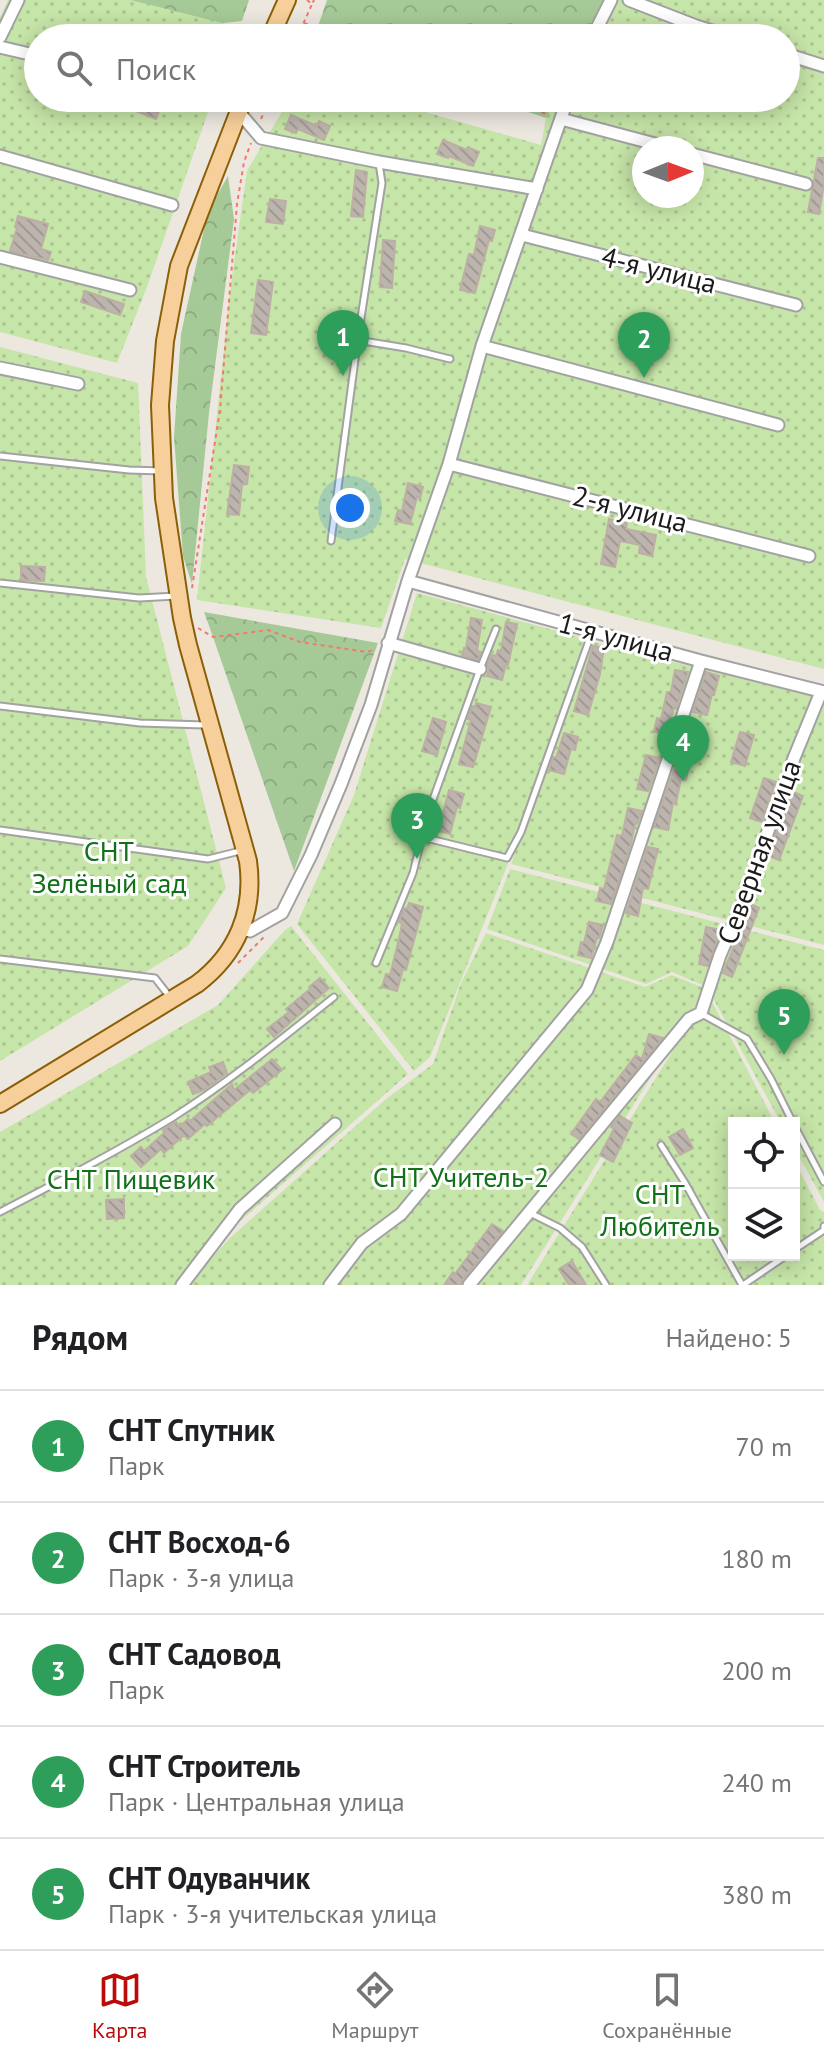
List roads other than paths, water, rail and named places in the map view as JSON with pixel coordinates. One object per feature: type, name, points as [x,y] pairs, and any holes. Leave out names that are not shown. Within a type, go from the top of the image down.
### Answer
[{"type":"main road","points":[[276,24],[287,0]]},
{"type":"main road","points":[[0,1104],[197,984],[228,954],[248,907],[250,884],[245,850],[182,618],[185,593],[164,498],[160,405],[165,341],[179,266],[238,112]]},
{"type":"street","points":[[0,37],[18,0]]},
{"type":"street","points":[[599,24],[611,0]]},
{"type":"street","points":[[629,0],[691,24]]},
{"type":"street","points":[[0,47],[24,53]]},
{"type":"street","points":[[800,58],[824,66]]},
{"type":"street","points":[[245,112],[261,138],[537,189]]},
{"type":"street","points":[[241,929],[250,931],[282,913],[311,855],[371,705],[408,581],[449,464],[482,346],[563,112]]},
{"type":"street","points":[[561,119],[632,138]]},
{"type":"street","points":[[0,156],[172,205]]},
{"type":"street","points":[[704,157],[806,184]]},
{"type":"street","name":"4-я улица","points":[[522,235],[796,305]]},
{"type":"street","points":[[0,257],[130,290]]},
{"type":"street","points":[[482,346],[778,425]]},
{"type":"street","points":[[0,368],[78,384]]},
{"type":"street","name":"2-я улица","points":[[449,464],[809,556]]},
{"type":"street","name":"1-я улица","points":[[408,581],[822,692]]},
{"type":"street","points":[[388,643],[480,669]]},
{"type":"street","points":[[330,1285],[362,1243],[401,1214],[587,990],[607,942],[701,661]]},
{"type":"street","name":"Северная улица","points":[[701,1013],[794,758],[822,692]]},
{"type":"street","points":[[469,1285],[689,1019],[701,1013]]},
{"type":"street","points":[[182,1285],[240,1209],[335,1124]]},
{"type":"lane","points":[[331,541],[357,340],[382,183],[379,162]]},
{"type":"lane","points":[[357,340],[450,359]]},
{"type":"lane","points":[[0,456],[163,471]]},
{"type":"lane","points":[[0,583],[139,598],[185,593]]},
{"type":"lane","points":[[376,963],[413,873],[427,816],[496,629]]},
{"type":"lane","points":[[422,837],[507,858],[521,832],[592,631]]},
{"type":"lane","points":[[0,706],[140,723],[210,725]]},
{"type":"lane","points":[[0,830],[208,859],[245,850]]},
{"type":"lane","points":[[0,959],[155,978],[172,1000]]},
{"type":"lane","points":[[0,1212],[172,1117],[249,1065],[334,997]]},
{"type":"lane","points":[[701,1013],[747,1039],[790,1117]]},
{"type":"lane","points":[[800,1137],[824,1182]]},
{"type":"lane","points":[[661,1145],[742,1285],[778,1261]]},
{"type":"lane","points":[[529,1213],[560,1228],[582,1247],[606,1285]]},
{"type":"lane","points":[[800,1246],[824,1230],[824,1226]]},
{"type":"place","name":"СНТ Спутник","points":[[343,376]]},
{"type":"place","name":"СНТ Восход-6","points":[[644,378]]},
{"type":"place","name":"СНТ Строитель","points":[[683,781]]},
{"type":"place","name":"СНТ Садовод","points":[[417,859]]},
{"type":"place","name":"СНТ Одуванчик","points":[[784,1055]]},
{"type":"park label","name":"СНТ Зелёный сад","points":[[109,867]]},
{"type":"park label","name":"СНТ Учитель-2","points":[[461,1177]]},
{"type":"park label","name":"СНТ Пищевик","points":[[131,1179]]},
{"type":"park label","name":"СНТ Любитель","points":[[660,1210]]}]
